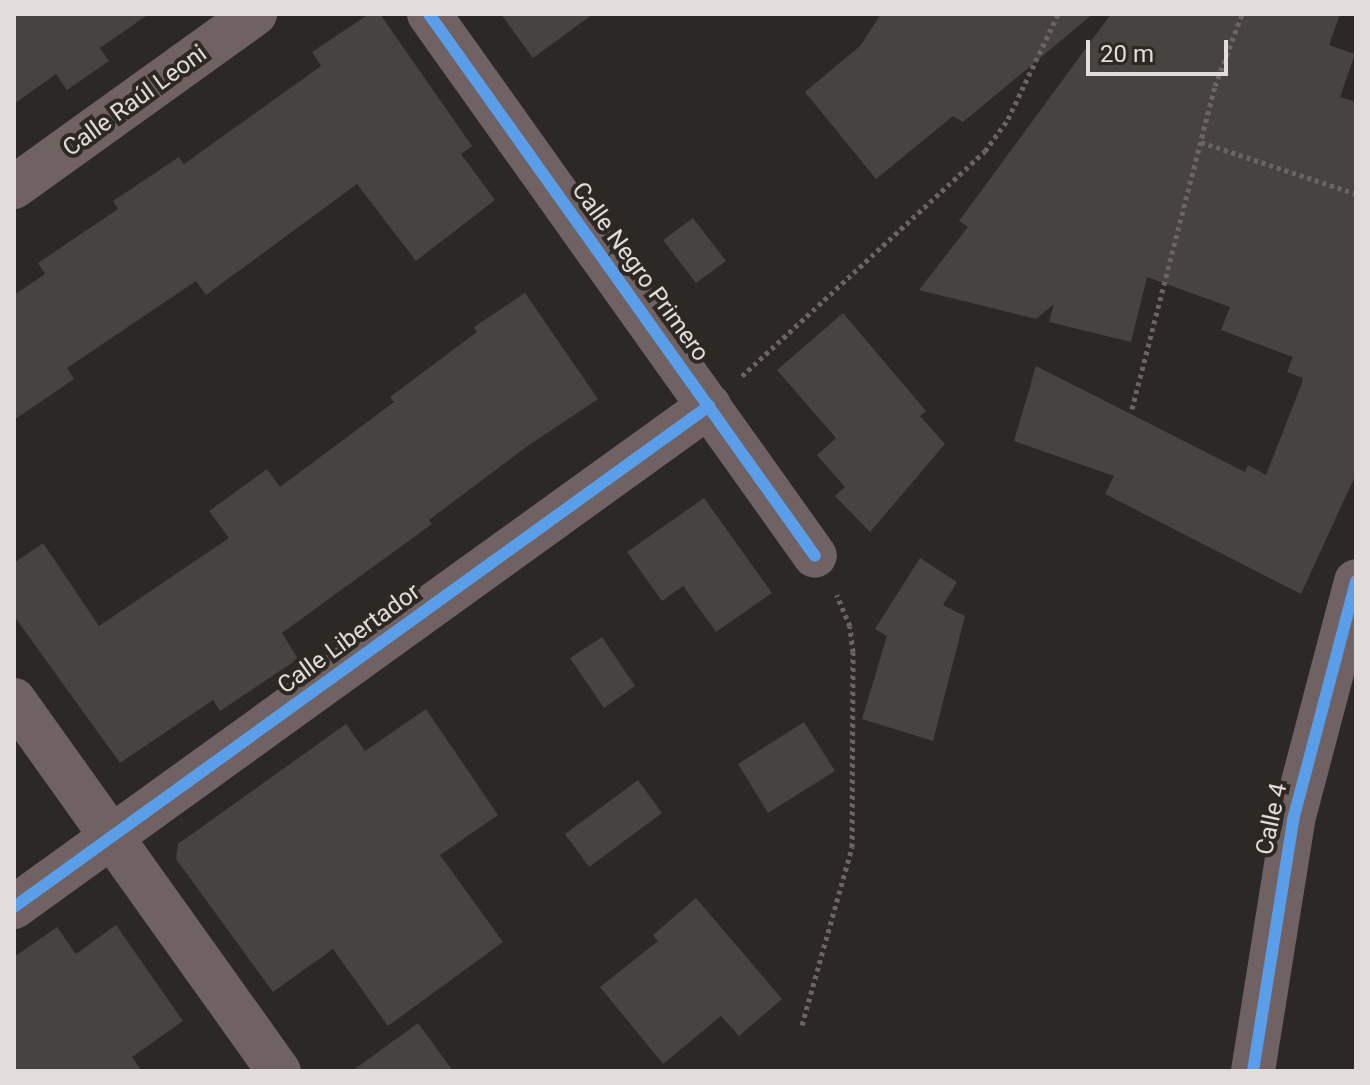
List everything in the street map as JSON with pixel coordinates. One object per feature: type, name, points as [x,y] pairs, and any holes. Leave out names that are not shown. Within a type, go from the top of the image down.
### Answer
[{"type":"street","name":"Calle Raúl Leoni","points":[[14,187],[255,14]]},
{"type":"street","name":"Calle Negro Primero","points":[[429,14],[815,556]]},
{"type":"street","name":"Calle Libertador","points":[[14,907],[709,406]]},
{"type":"street","name":"Calle 4","points":[[1253,1071],[1293,820],[1356,581]]},
{"type":"street","points":[[14,700],[279,1071]]},
{"type":"path","points":[[709,406],[985,151],[1020,96],[1058,14]]},
{"type":"path","points":[[1132,409],[1215,86],[1242,14]]},
{"type":"path","points":[[1201,142],[1356,194]]},
{"type":"path","points":[[802,1025],[852,847],[850,626],[815,556]]},
{"type":"building","points":[[14,14],[149,14],[100,48],[109,61],[67,90],[56,74],[14,104]]},
{"type":"building","points":[[369,14],[380,14],[472,146],[461,154],[495,200],[416,261],[357,184],[206,295],[196,281],[67,368],[74,379],[14,420],[14,295],[45,274],[38,263],[118,209],[113,201],[179,157],[184,164],[321,66],[312,52]]},
{"type":"building","points":[[501,14],[593,14],[533,58]]},
{"type":"building","points":[[881,14],[1093,14],[963,122],[953,116],[876,179],[805,92],[860,46]]},
{"type":"building","points":[[1111,14],[1340,14],[1329,45],[1355,54],[1340,97],[1356,102],[1356,474],[1301,594],[1105,494],[1114,476],[1014,441],[1036,366],[1245,472],[1248,465],[1266,475],[1302,383],[1303,378],[1287,372],[1293,357],[1221,330],[1230,307],[1147,277],[1131,342],[1049,322],[1054,304],[1036,319],[919,290],[968,227],[959,221]]},
{"type":"building","points":[[693,218],[726,261],[696,283],[663,240]]},
{"type":"building","points":[[525,293],[598,399],[529,445],[429,520],[432,524],[282,633],[298,659],[220,711],[213,700],[120,763],[14,616],[14,563],[43,543],[99,626],[229,538],[209,511],[267,469],[280,487],[394,402],[390,397],[477,332],[474,327]]},
{"type":"building","points":[[843,313],[926,411],[920,416],[945,444],[870,532],[835,496],[845,487],[817,455],[836,438],[777,370]]},
{"type":"building","points":[[704,498],[772,593],[716,632],[683,586],[662,601],[627,552]]},
{"type":"building","points":[[920,558],[957,582],[943,605],[965,616],[933,741],[862,719],[887,636],[875,629]]},
{"type":"building","points":[[602,637],[635,686],[604,708],[570,658]]},
{"type":"building","points":[[426,709],[498,815],[440,855],[503,942],[388,1026],[333,949],[273,992],[176,859],[178,844],[346,724],[365,751]]},
{"type":"building","points":[[804,722],[835,771],[768,813],[738,764]]},
{"type":"building","points":[[638,780],[662,813],[589,867],[565,834]]},
{"type":"building","points":[[696,898],[782,999],[739,1036],[721,1016],[663,1064],[600,987],[658,941],[653,935]]},
{"type":"building","points":[[116,925],[183,1021],[132,1057],[142,1071],[14,1071],[14,957],[57,927],[76,954]]},
{"type":"building","points":[[418,1023],[453,1071],[352,1071]]},
{"type":"cycle path","points":[[429,14],[815,556]]},
{"type":"cycle path","points":[[14,907],[709,406]]},
{"type":"cycle path","points":[[1253,1071],[1293,820],[1356,581]]}]
